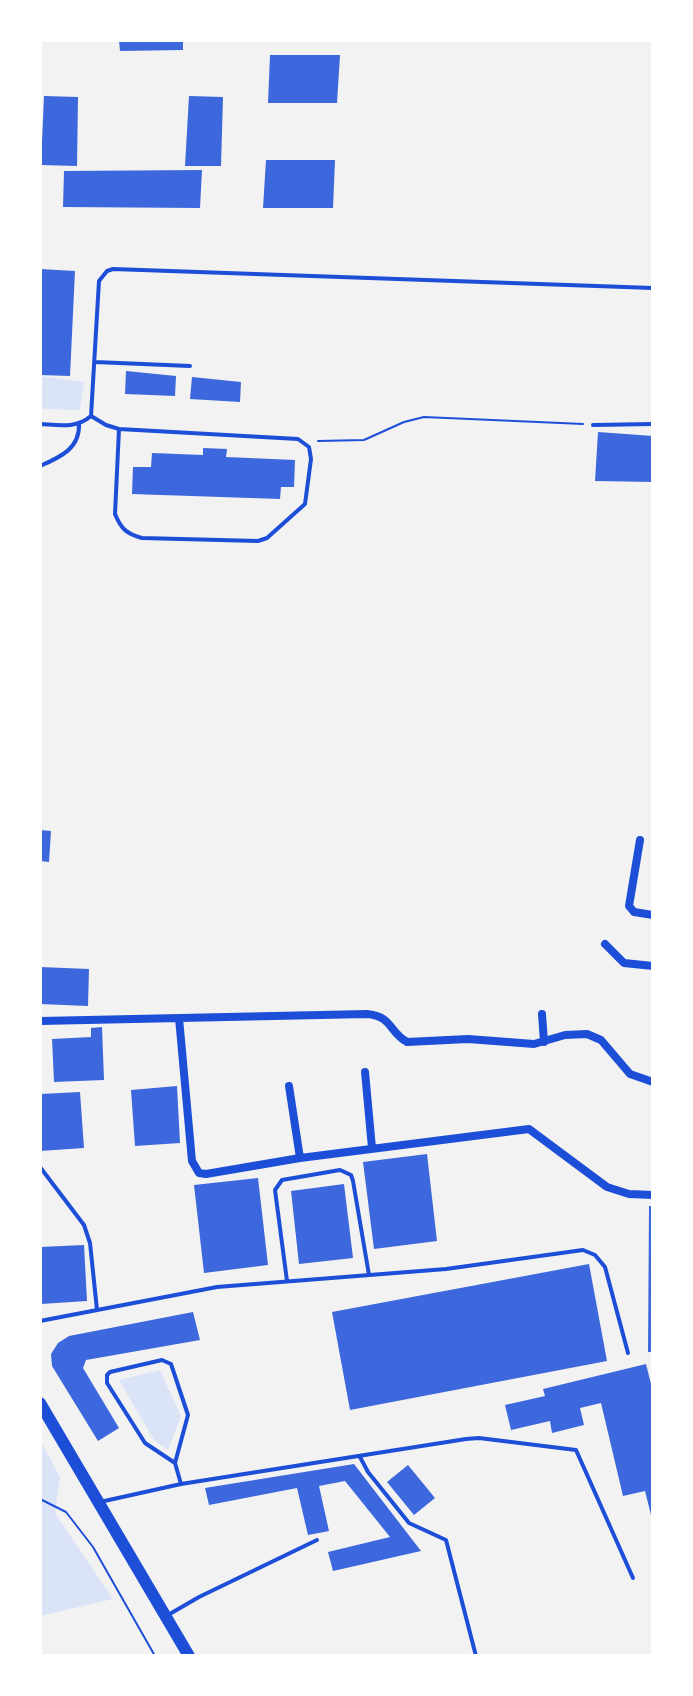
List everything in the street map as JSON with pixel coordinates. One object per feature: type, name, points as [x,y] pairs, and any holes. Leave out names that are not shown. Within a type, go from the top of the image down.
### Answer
[{"type":"main road","points":[[40,1403],[189,1656]]},
{"type":"street","points":[[640,840],[629,906],[634,912],[653,915]]},
{"type":"street","points":[[605,944],[624,963],[653,966]]},
{"type":"street","points":[[40,1021],[367,1014],[383,1017],[407,1042],[468,1039],[524,1044],[575,1033],[595,1037],[605,1044],[630,1074],[653,1082]]},
{"type":"street","points":[[542,1014],[544,1042]]},
{"type":"street","points":[[179,1018],[194,1169],[206,1174],[300,1158],[529,1129],[607,1187],[629,1194],[653,1195]]},
{"type":"street","points":[[365,1072],[372,1148]]},
{"type":"street","points":[[289,1086],[300,1158]]},
{"type":"lane","points":[[91,416],[99,281],[113,269],[653,288]]},
{"type":"lane","points":[[95,362],[190,366]]},
{"type":"lane","points":[[40,424],[79,424],[91,416]]},
{"type":"lane","points":[[91,416],[119,429],[298,439],[309,447],[311,459],[305,504],[267,538],[258,541],[142,538],[128,534],[115,514],[119,429]]},
{"type":"lane","points":[[40,466],[78,442],[79,424]]},
{"type":"lane","points":[[593,425],[653,424]]},
{"type":"lane","points":[[40,1167],[84,1225],[90,1243],[97,1310]]},
{"type":"lane","points":[[287,1281],[275,1190],[277,1185],[282,1180],[340,1170],[351,1175],[353,1181],[369,1275]]},
{"type":"lane","points":[[40,1321],[217,1287],[446,1269],[583,1250],[595,1255],[605,1267],[628,1353]]},
{"type":"lane","points":[[175,1463],[140,1437],[107,1383],[110,1372],[162,1360],[171,1364],[188,1415],[175,1463],[181,1484]]},
{"type":"lane","points":[[98,1502],[181,1484],[479,1438],[576,1450],[633,1578]]},
{"type":"lane","points":[[360,1457],[368,1472],[409,1523],[446,1540],[476,1656]]},
{"type":"lane","points":[[166,1617],[199,1597],[317,1540]]},
{"type":"path","points":[[304,442],[364,440],[404,422],[424,417],[593,425]]},
{"type":"path","points":[[40,1499],[66,1512],[93,1547],[155,1656]]},
{"type":"shaded area","points":[[40,376],[84,382],[80,410],[40,409]]},
{"type":"shaded area","points":[[160,1370],[181,1416],[168,1450],[154,1440],[119,1380]]},
{"type":"shaded area","points":[[40,1440],[60,1477],[55,1513],[113,1599],[40,1616]]},
{"type":"building","points":[[119,40],[183,40],[183,50],[120,51]]},
{"type":"building","points":[[270,55],[340,55],[337,103],[268,103]]},
{"type":"building","points":[[44,96],[78,97],[77,166],[41,165]]},
{"type":"building","points":[[189,96],[223,97],[221,166],[185,166]]},
{"type":"building","points":[[266,160],[335,160],[333,208],[263,208]]},
{"type":"building","points":[[202,170],[200,208],[63,207],[64,171]]},
{"type":"building","points":[[40,269],[75,271],[70,376],[40,375]]},
{"type":"building","points":[[126,371],[176,376],[175,396],[125,394]]},
{"type":"building","points":[[192,377],[241,382],[240,402],[190,399]]},
{"type":"building","points":[[598,432],[653,436],[653,482],[595,481]]},
{"type":"building","points":[[203,448],[227,449],[226,457],[295,460],[294,487],[281,487],[280,499],[132,494],[133,467],[151,467],[152,453],[203,455]]},
{"type":"building","points":[[40,830],[51,831],[49,862],[40,861]]},
{"type":"building","points":[[40,967],[89,969],[88,1006],[40,1004]]},
{"type":"building","points":[[102,1027],[104,1080],[54,1082],[52,1039],[91,1037],[91,1028]]},
{"type":"building","points":[[177,1086],[180,1143],[135,1146],[131,1090]]},
{"type":"building","points":[[80,1092],[84,1148],[40,1151],[40,1094]]},
{"type":"building","points":[[427,1154],[437,1241],[374,1249],[363,1162]]},
{"type":"building","points":[[258,1178],[268,1265],[204,1273],[194,1185]]},
{"type":"building","points":[[344,1184],[353,1258],[299,1264],[291,1191]]},
{"type":"building","points":[[649,1206],[653,1206],[653,1352],[648,1352]]},
{"type":"building","points":[[84,1245],[87,1301],[41,1304],[40,1247]]},
{"type":"building","points":[[589,1264],[607,1361],[350,1410],[332,1312]]},
{"type":"building","points":[[193,1312],[200,1340],[86,1360],[83,1368],[119,1428],[98,1441],[52,1366],[51,1354],[58,1343],[69,1336]]},
{"type":"building","points":[[646,1364],[653,1392],[652,1519],[645,1491],[623,1496],[601,1403],[580,1408],[584,1425],[552,1433],[550,1421],[511,1430],[505,1405],[545,1396],[543,1389]]},
{"type":"building","points":[[354,1464],[421,1551],[333,1571],[328,1552],[390,1537],[345,1481],[319,1486],[329,1531],[308,1535],[297,1488],[209,1505],[205,1488]]},
{"type":"building","points":[[408,1465],[435,1498],[414,1515],[387,1482]]}]
